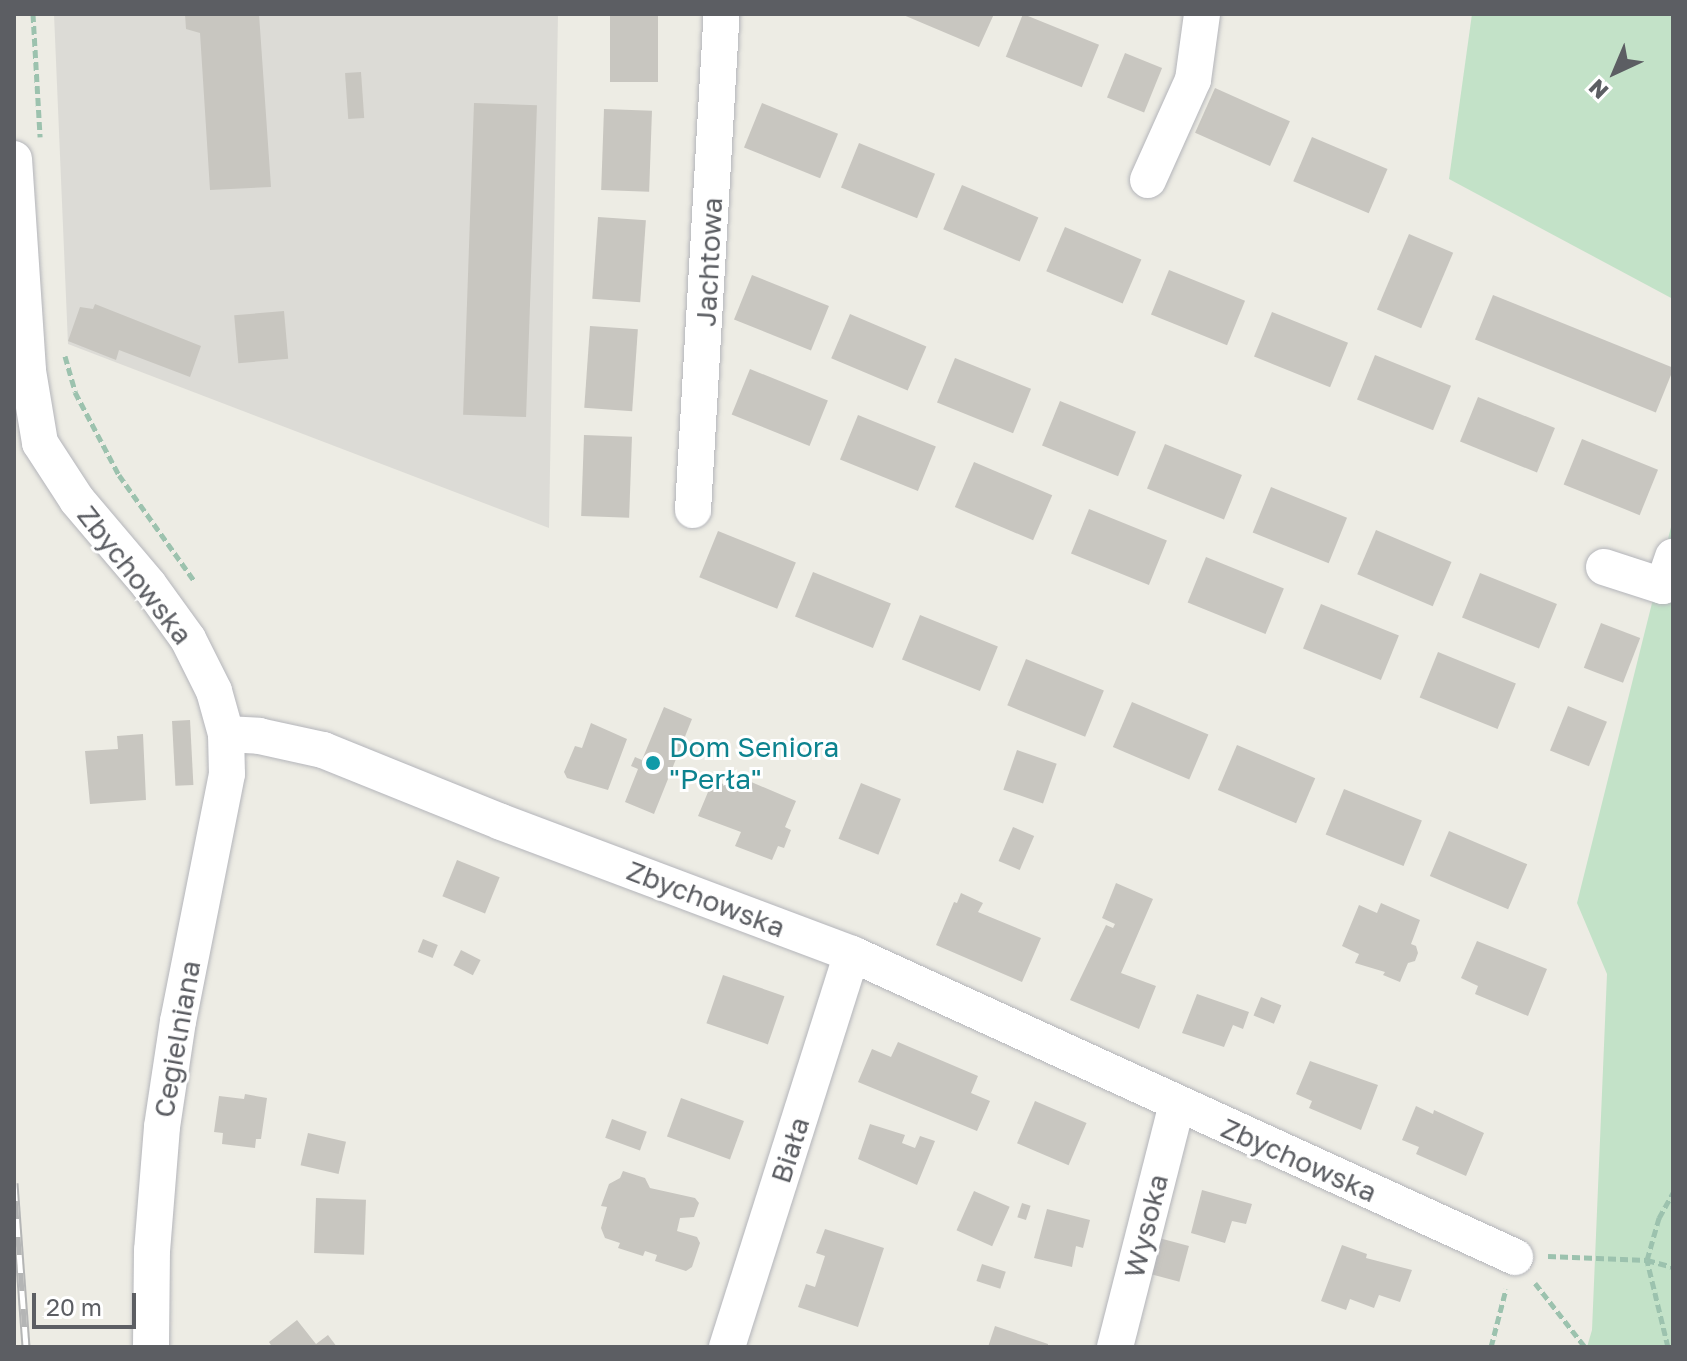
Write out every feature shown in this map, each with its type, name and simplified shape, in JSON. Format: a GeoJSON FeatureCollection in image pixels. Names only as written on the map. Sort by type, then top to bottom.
{"type":"FeatureCollection","features":[{"type":"Feature","properties":{"kind":"street","name":"Jachtowa"},"geometry":{"type":"LineString","coordinates":[[693,510],[722,14]]}},
{"type":"Feature","properties":{"kind":"street"},"geometry":{"type":"LineString","coordinates":[[1148,180],[1193,80],[1202,14]]}},
{"type":"Feature","properties":{"kind":"street"},"geometry":{"type":"LineString","coordinates":[[27,149],[27,444]]}},
{"type":"Feature","properties":{"kind":"street","name":"Zbychowska"},"geometry":{"type":"LineString","coordinates":[[27,444],[77,500],[188,639],[214,691],[226,734],[259,736],[323,750],[501,822],[852,954],[1515,1257]]}},
{"type":"Feature","properties":{"kind":"street"},"geometry":{"type":"LineString","coordinates":[[1604,567],[1663,586],[1673,557]]}},
{"type":"Feature","properties":{"kind":"street","name":"Cegielniana"},"geometry":{"type":"LineString","coordinates":[[151,1347],[152,1250],[162,1127],[178,1021],[227,774],[226,734]]}},
{"type":"Feature","properties":{"kind":"street","name":"Biała"},"geometry":{"type":"LineString","coordinates":[[727,1347],[852,954]]}},
{"type":"Feature","properties":{"kind":"street","name":"Wysoka"},"geometry":{"type":"LineString","coordinates":[[1115,1347],[1177,1104]]}},
{"type":"Feature","properties":{"kind":"path"},"geometry":{"type":"LineString","coordinates":[[27,149],[33,14]]}},
{"type":"Feature","properties":{"kind":"path"},"geometry":{"type":"LineString","coordinates":[[64,353],[75,392],[119,475],[202,596]]}},
{"type":"Feature","properties":{"kind":"path"},"geometry":{"type":"LineString","coordinates":[[1668,1347],[1647,1260],[1659,1218],[1673,1193]]}},
{"type":"Feature","properties":{"kind":"path"},"geometry":{"type":"LineString","coordinates":[[1515,1257],[1566,1255],[1647,1260],[1673,1267]]}},
{"type":"Feature","properties":{"kind":"path"},"geometry":{"type":"LineString","coordinates":[[1491,1347],[1515,1257]]}},
{"type":"Feature","properties":{"kind":"path"},"geometry":{"type":"LineString","coordinates":[[1515,1257],[1585,1347]]}},
{"type":"Feature","properties":{"kind":"shaded area"},"geometry":{"type":"Polygon","coordinates":[[[54,14],[558,14],[549,528],[68,344],[54,14]]]}},
{"type":"Feature","properties":{"kind":"green space"},"geometry":{"type":"Polygon","coordinates":[[[1472,14],[1673,14],[1673,299],[1449,179],[1472,14]]]}},
{"type":"Feature","properties":{"kind":"green space"},"geometry":{"type":"Polygon","coordinates":[[[1673,519],[1673,1347],[1587,1347],[1592,1330],[1607,974],[1577,903],[1673,519]]]}},
{"type":"Feature","properties":{"kind":"building"},"geometry":{"type":"Polygon","coordinates":[[[185,14],[259,14],[271,187],[210,190],[200,33],[186,29],[185,14]]]}},
{"type":"Feature","properties":{"kind":"building"},"geometry":{"type":"Polygon","coordinates":[[[610,14],[658,14],[658,82],[610,82],[610,14]]]}},
{"type":"Feature","properties":{"kind":"building"},"geometry":{"type":"Polygon","coordinates":[[[901,14],[994,14],[979,47],[901,14]]]}},
{"type":"Feature","properties":{"kind":"building"},"geometry":{"type":"Polygon","coordinates":[[[1023,14],[1099,45],[1082,87],[1006,57],[1023,14]]]}},
{"type":"Feature","properties":{"kind":"building"},"geometry":{"type":"Polygon","coordinates":[[[1125,53],[1162,68],[1144,112],[1107,98],[1125,53]]]}},
{"type":"Feature","properties":{"kind":"building"},"geometry":{"type":"Polygon","coordinates":[[[361,72],[364,118],[348,119],[345,73],[361,72]]]}},
{"type":"Feature","properties":{"kind":"building"},"geometry":{"type":"Polygon","coordinates":[[[1215,88],[1290,121],[1270,166],[1195,133],[1215,88]]]}},
{"type":"Feature","properties":{"kind":"building"},"geometry":{"type":"Polygon","coordinates":[[[474,103],[537,105],[526,417],[463,415],[474,103]]]}},
{"type":"Feature","properties":{"kind":"building"},"geometry":{"type":"Polygon","coordinates":[[[762,103],[838,134],[820,178],[744,148],[762,103]]]}},
{"type":"Feature","properties":{"kind":"building"},"geometry":{"type":"Polygon","coordinates":[[[604,109],[652,111],[649,192],[601,190],[604,109]]]}},
{"type":"Feature","properties":{"kind":"building"},"geometry":{"type":"Polygon","coordinates":[[[1312,137],[1387,169],[1369,213],[1293,181],[1312,137]]]}},
{"type":"Feature","properties":{"kind":"building"},"geometry":{"type":"Polygon","coordinates":[[[859,143],[935,174],[917,218],[841,188],[859,143]]]}},
{"type":"Feature","properties":{"kind":"building"},"geometry":{"type":"Polygon","coordinates":[[[962,185],[1038,217],[1020,262],[943,229],[962,185]]]}},
{"type":"Feature","properties":{"kind":"building"},"geometry":{"type":"Polygon","coordinates":[[[598,217],[646,220],[640,302],[592,299],[598,217]]]}},
{"type":"Feature","properties":{"kind":"building"},"geometry":{"type":"Polygon","coordinates":[[[1065,227],[1141,259],[1123,304],[1046,271],[1065,227]]]}},
{"type":"Feature","properties":{"kind":"building"},"geometry":{"type":"Polygon","coordinates":[[[1409,234],[1453,253],[1421,328],[1377,309],[1409,234]]]}},
{"type":"Feature","properties":{"kind":"building"},"geometry":{"type":"Polygon","coordinates":[[[1169,270],[1245,301],[1227,345],[1151,315],[1169,270]]]}},
{"type":"Feature","properties":{"kind":"building"},"geometry":{"type":"Polygon","coordinates":[[[752,275],[829,306],[811,351],[734,320],[752,275]]]}},
{"type":"Feature","properties":{"kind":"building"},"geometry":{"type":"Polygon","coordinates":[[[1493,295],[1673,368],[1656,413],[1475,340],[1493,295]]]}},
{"type":"Feature","properties":{"kind":"building"},"geometry":{"type":"Polygon","coordinates":[[[95,304],[201,346],[190,377],[119,350],[116,360],[68,341],[80,307],[93,309],[95,304]]]}},
{"type":"Feature","properties":{"kind":"building"},"geometry":{"type":"Polygon","coordinates":[[[284,311],[288,359],[238,363],[234,315],[284,311]]]}},
{"type":"Feature","properties":{"kind":"building"},"geometry":{"type":"Polygon","coordinates":[[[1272,312],[1348,343],[1330,387],[1254,357],[1272,312]]]}},
{"type":"Feature","properties":{"kind":"building"},"geometry":{"type":"Polygon","coordinates":[[[850,314],[926,346],[908,391],[831,358],[850,314]]]}},
{"type":"Feature","properties":{"kind":"building"},"geometry":{"type":"Polygon","coordinates":[[[590,326],[638,329],[632,411],[584,408],[590,326]]]}},
{"type":"Feature","properties":{"kind":"building"},"geometry":{"type":"Polygon","coordinates":[[[1375,355],[1451,386],[1433,430],[1357,400],[1375,355]]]}},
{"type":"Feature","properties":{"kind":"building"},"geometry":{"type":"Polygon","coordinates":[[[955,358],[1031,389],[1013,433],[937,403],[955,358]]]}},
{"type":"Feature","properties":{"kind":"building"},"geometry":{"type":"Polygon","coordinates":[[[750,369],[828,400],[810,446],[732,414],[750,369]]]}},
{"type":"Feature","properties":{"kind":"building"},"geometry":{"type":"Polygon","coordinates":[[[1478,397],[1555,428],[1537,473],[1460,442],[1478,397]]]}},
{"type":"Feature","properties":{"kind":"building"},"geometry":{"type":"Polygon","coordinates":[[[1060,401],[1136,432],[1118,476],[1042,446],[1060,401]]]}},
{"type":"Feature","properties":{"kind":"building"},"geometry":{"type":"Polygon","coordinates":[[[858,415],[936,446],[918,491],[840,460],[858,415]]]}},
{"type":"Feature","properties":{"kind":"building"},"geometry":{"type":"Polygon","coordinates":[[[584,435],[632,437],[629,518],[581,516],[584,435]]]}},
{"type":"Feature","properties":{"kind":"building"},"geometry":{"type":"Polygon","coordinates":[[[1582,439],[1658,470],[1640,515],[1564,484],[1582,439]]]}},
{"type":"Feature","properties":{"kind":"building"},"geometry":{"type":"Polygon","coordinates":[[[1165,444],[1242,475],[1224,520],[1147,489],[1165,444]]]}},
{"type":"Feature","properties":{"kind":"building"},"geometry":{"type":"Polygon","coordinates":[[[974,462],[1052,495],[1033,540],[955,507],[974,462]]]}},
{"type":"Feature","properties":{"kind":"building"},"geometry":{"type":"Polygon","coordinates":[[[1271,487],[1347,518],[1329,563],[1253,532],[1271,487]]]}},
{"type":"Feature","properties":{"kind":"building"},"geometry":{"type":"Polygon","coordinates":[[[1089,509],[1167,540],[1149,585],[1071,554],[1089,509]]]}},
{"type":"Feature","properties":{"kind":"building"},"geometry":{"type":"Polygon","coordinates":[[[1376,530],[1451,562],[1433,606],[1357,574],[1376,530]]]}},
{"type":"Feature","properties":{"kind":"building"},"geometry":{"type":"Polygon","coordinates":[[[718,531],[796,562],[777,609],[699,577],[718,531]]]}},
{"type":"Feature","properties":{"kind":"building"},"geometry":{"type":"Polygon","coordinates":[[[1206,557],[1284,588],[1266,634],[1188,602],[1206,557]]]}},
{"type":"Feature","properties":{"kind":"building"},"geometry":{"type":"Polygon","coordinates":[[[813,572],[891,603],[873,648],[795,617],[813,572]]]}},
{"type":"Feature","properties":{"kind":"building"},"geometry":{"type":"Polygon","coordinates":[[[1480,573],[1557,604],[1539,649],[1462,618],[1480,573]]]}},
{"type":"Feature","properties":{"kind":"building"},"geometry":{"type":"Polygon","coordinates":[[[1321,604],[1399,635],[1381,680],[1303,649],[1321,604]]]}},
{"type":"Feature","properties":{"kind":"building"},"geometry":{"type":"Polygon","coordinates":[[[920,615],[998,646],[980,691],[902,660],[920,615]]]}},
{"type":"Feature","properties":{"kind":"building"},"geometry":{"type":"Polygon","coordinates":[[[1601,623],[1640,638],[1623,683],[1584,668],[1601,623]]]}},
{"type":"Feature","properties":{"kind":"building"},"geometry":{"type":"Polygon","coordinates":[[[1438,652],[1516,683],[1498,729],[1420,697],[1438,652]]]}},
{"type":"Feature","properties":{"kind":"building"},"geometry":{"type":"Polygon","coordinates":[[[1026,659],[1104,690],[1085,737],[1007,705],[1026,659]]]}},
{"type":"Feature","properties":{"kind":"building"},"geometry":{"type":"Polygon","coordinates":[[[1132,702],[1208,734],[1189,780],[1113,747],[1132,702]]]}},
{"type":"Feature","properties":{"kind":"building"},"geometry":{"type":"Polygon","coordinates":[[[1568,706],[1607,722],[1589,766],[1550,751],[1568,706]]]}},
{"type":"Feature","properties":{"kind":"building","name":"Dom Seniora \"Perła\""},"geometry":{"type":"Polygon","coordinates":[[[664,707],[692,719],[654,814],[625,802],[638,769],[631,766],[635,757],[642,760],[664,707]]]}},
{"type":"Feature","properties":{"kind":"building"},"geometry":{"type":"Polygon","coordinates":[[[190,720],[193,785],[175,786],[172,721],[190,720]]]}},
{"type":"Feature","properties":{"kind":"building"},"geometry":{"type":"Polygon","coordinates":[[[591,723],[627,739],[608,790],[567,778],[564,772],[575,746],[582,748],[591,723]]]}},
{"type":"Feature","properties":{"kind":"building"},"geometry":{"type":"Polygon","coordinates":[[[143,734],[146,800],[90,804],[85,751],[118,749],[117,736],[143,734]]]}},
{"type":"Feature","properties":{"kind":"building"},"geometry":{"type":"Polygon","coordinates":[[[1237,745],[1315,778],[1296,823],[1218,790],[1237,745]]]}},
{"type":"Feature","properties":{"kind":"building"},"geometry":{"type":"Polygon","coordinates":[[[1017,750],[1057,764],[1043,803],[1003,790],[1017,750]]]}},
{"type":"Feature","properties":{"kind":"building"},"geometry":{"type":"Polygon","coordinates":[[[713,780],[744,792],[749,781],[796,801],[785,827],[791,830],[784,848],[778,846],[772,860],[735,846],[741,832],[698,816],[713,780]]]}},
{"type":"Feature","properties":{"kind":"building"},"geometry":{"type":"Polygon","coordinates":[[[861,783],[901,799],[878,855],[839,839],[861,783]]]}},
{"type":"Feature","properties":{"kind":"building"},"geometry":{"type":"Polygon","coordinates":[[[1344,789],[1422,820],[1404,866],[1326,834],[1344,789]]]}},
{"type":"Feature","properties":{"kind":"building"},"geometry":{"type":"Polygon","coordinates":[[[1013,827],[1034,836],[1020,870],[999,861],[1013,827]]]}},
{"type":"Feature","properties":{"kind":"building"},"geometry":{"type":"Polygon","coordinates":[[[1449,831],[1527,864],[1508,909],[1430,876],[1449,831]]]}},
{"type":"Feature","properties":{"kind":"building"},"geometry":{"type":"Polygon","coordinates":[[[457,860],[500,877],[485,913],[442,896],[457,860]]]}},
{"type":"Feature","properties":{"kind":"building"},"geometry":{"type":"Polygon","coordinates":[[[1116,883],[1153,899],[1121,973],[1156,986],[1139,1029],[1070,1000],[1106,925],[1113,928],[1115,924],[1102,918],[1116,883]]]}},
{"type":"Feature","properties":{"kind":"building"},"geometry":{"type":"Polygon","coordinates":[[[961,893],[983,903],[978,912],[1041,938],[1022,982],[936,945],[954,902],[957,903],[961,893]]]}},
{"type":"Feature","properties":{"kind":"building"},"geometry":{"type":"Polygon","coordinates":[[[1381,903],[1420,920],[1411,944],[1416,946],[1418,953],[1415,961],[1408,963],[1400,982],[1383,975],[1385,972],[1355,963],[1359,954],[1342,946],[1359,905],[1377,913],[1381,903]]]}},
{"type":"Feature","properties":{"kind":"building"},"geometry":{"type":"Polygon","coordinates":[[[423,939],[438,945],[433,958],[418,952],[423,939]]]}},
{"type":"Feature","properties":{"kind":"building"},"geometry":{"type":"Polygon","coordinates":[[[1477,941],[1547,969],[1528,1016],[1475,994],[1478,986],[1461,978],[1477,941]]]}},
{"type":"Feature","properties":{"kind":"building"},"geometry":{"type":"Polygon","coordinates":[[[461,950],[481,960],[473,975],[453,965],[461,950]]]}},
{"type":"Feature","properties":{"kind":"building"},"geometry":{"type":"Polygon","coordinates":[[[723,975],[784,996],[768,1044],[706,1023],[723,975]]]}},
{"type":"Feature","properties":{"kind":"building"},"geometry":{"type":"Polygon","coordinates":[[[1197,994],[1249,1012],[1243,1029],[1233,1025],[1224,1047],[1182,1033],[1197,994]]]}},
{"type":"Feature","properties":{"kind":"building"},"geometry":{"type":"Polygon","coordinates":[[[1261,997],[1281,1005],[1274,1024],[1254,1016],[1261,997]]]}},
{"type":"Feature","properties":{"kind":"building"},"geometry":{"type":"Polygon","coordinates":[[[898,1042],[978,1076],[971,1093],[990,1101],[977,1131],[858,1082],[872,1049],[891,1057],[898,1042]]]}},
{"type":"Feature","properties":{"kind":"building"},"geometry":{"type":"Polygon","coordinates":[[[1310,1061],[1378,1085],[1361,1130],[1309,1108],[1312,1101],[1296,1094],[1310,1061]]]}},
{"type":"Feature","properties":{"kind":"building"},"geometry":{"type":"Polygon","coordinates":[[[245,1094],[267,1098],[261,1139],[256,1139],[255,1148],[222,1144],[223,1133],[214,1132],[219,1096],[244,1099],[245,1094]]]}},
{"type":"Feature","properties":{"kind":"building"},"geometry":{"type":"Polygon","coordinates":[[[681,1098],[744,1121],[730,1159],[667,1137],[681,1098]]]}},
{"type":"Feature","properties":{"kind":"building"},"geometry":{"type":"Polygon","coordinates":[[[1035,1101],[1087,1123],[1069,1165],[1017,1143],[1035,1101]]]}},
{"type":"Feature","properties":{"kind":"building"},"geometry":{"type":"Polygon","coordinates":[[[1416,1106],[1433,1114],[1434,1110],[1484,1133],[1466,1176],[1416,1154],[1419,1147],[1402,1140],[1416,1106]]]}},
{"type":"Feature","properties":{"kind":"building"},"geometry":{"type":"Polygon","coordinates":[[[612,1119],[647,1132],[640,1150],[605,1138],[612,1119]]]}},
{"type":"Feature","properties":{"kind":"building"},"geometry":{"type":"Polygon","coordinates":[[[870,1124],[905,1135],[902,1143],[915,1148],[920,1136],[935,1141],[917,1185],[858,1159],[870,1124]]]}},
{"type":"Feature","properties":{"kind":"building"},"geometry":{"type":"Polygon","coordinates":[[[308,1133],[346,1142],[339,1174],[301,1165],[308,1133]]]}},
{"type":"Feature","properties":{"kind":"building"},"geometry":{"type":"Polygon","coordinates":[[[623,1171],[645,1178],[650,1188],[695,1198],[699,1203],[694,1217],[680,1218],[677,1231],[697,1237],[700,1243],[692,1267],[686,1271],[655,1261],[657,1255],[645,1251],[643,1256],[618,1248],[620,1243],[605,1238],[601,1228],[607,1207],[601,1206],[609,1184],[620,1178],[623,1171]]]}},
{"type":"Feature","properties":{"kind":"building"},"geometry":{"type":"Polygon","coordinates":[[[1202,1190],[1252,1204],[1246,1224],[1232,1221],[1225,1243],[1191,1233],[1202,1190]]]}},
{"type":"Feature","properties":{"kind":"building"},"geometry":{"type":"Polygon","coordinates":[[[974,1191],[1010,1207],[992,1246],[957,1230],[974,1191]]]}},
{"type":"Feature","properties":{"kind":"building"},"geometry":{"type":"Polygon","coordinates":[[[316,1198],[366,1200],[364,1255],[314,1253],[316,1198]]]}},
{"type":"Feature","properties":{"kind":"building"},"geometry":{"type":"Polygon","coordinates":[[[1022,1203],[1031,1206],[1026,1220],[1017,1217],[1022,1203]]]}},
{"type":"Feature","properties":{"kind":"building"},"geometry":{"type":"Polygon","coordinates":[[[1047,1209],[1090,1220],[1083,1248],[1076,1246],[1072,1267],[1034,1258],[1047,1209]]]}},
{"type":"Feature","properties":{"kind":"building"},"geometry":{"type":"Polygon","coordinates":[[[825,1229],[884,1248],[858,1327],[798,1307],[806,1284],[815,1287],[825,1256],[816,1253],[825,1229]]]}},
{"type":"Feature","properties":{"kind":"building"},"geometry":{"type":"Polygon","coordinates":[[[1159,1238],[1189,1246],[1179,1282],[1149,1274],[1159,1238]]]}},
{"type":"Feature","properties":{"kind":"building"},"geometry":{"type":"Polygon","coordinates":[[[1342,1245],[1367,1254],[1366,1258],[1412,1270],[1400,1302],[1379,1295],[1374,1308],[1350,1299],[1346,1310],[1321,1301],[1342,1245]]]}},
{"type":"Feature","properties":{"kind":"building"},"geometry":{"type":"Polygon","coordinates":[[[982,1264],[1006,1272],[1000,1289],[976,1281],[982,1264]]]}},
{"type":"Feature","properties":{"kind":"building"},"geometry":{"type":"Polygon","coordinates":[[[297,1320],[316,1344],[328,1335],[337,1347],[272,1347],[269,1342],[297,1320]]]}},
{"type":"Feature","properties":{"kind":"building"},"geometry":{"type":"Polygon","coordinates":[[[995,1326],[1048,1344],[1048,1347],[988,1347],[995,1326]]]}},
{"type":"Feature","properties":{"kind":"railway"},"geometry":{"type":"LineString","coordinates":[[14,1183],[26,1347]]}},
{"type":"Feature","properties":{"kind":"place","name":"Dom Seniora \"Perła\""},"geometry":{"type":"Point","coordinates":[653,763]}}]}
